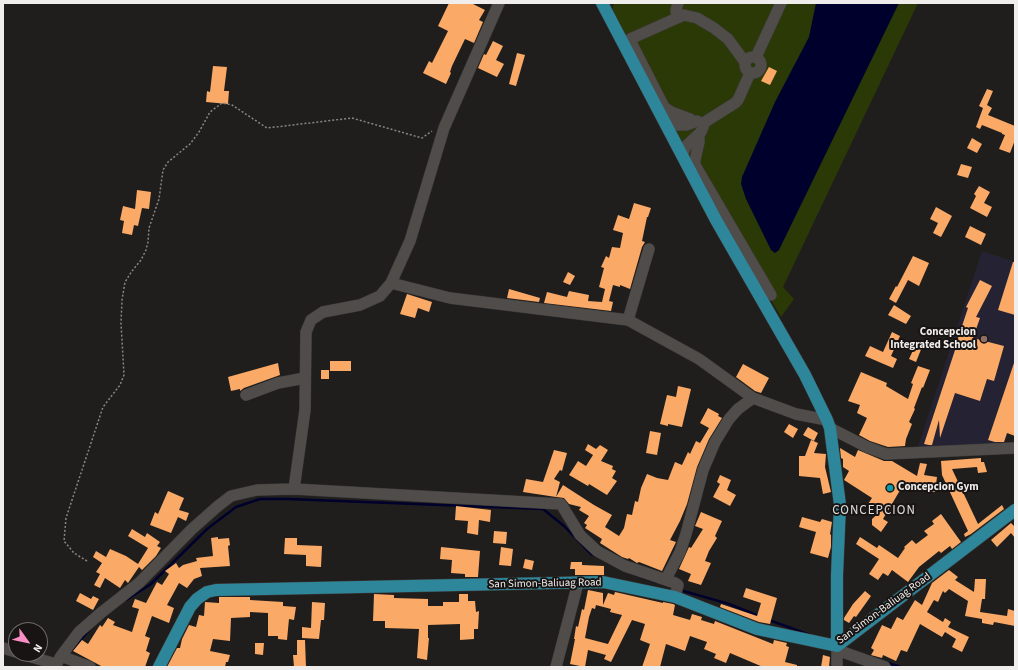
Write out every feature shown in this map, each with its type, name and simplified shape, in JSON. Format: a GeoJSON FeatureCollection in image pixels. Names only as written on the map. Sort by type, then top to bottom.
{"type":"FeatureCollection","features":[{"type":"Feature","properties":{"kind":"main road"},"geometry":{"type":"LineString","coordinates":[[602,3],[716,220],[805,375],[828,424],[840,505],[837,575],[837,648]]}},
{"type":"Feature","properties":{"kind":"main road","name":"San Simon-Baliuag Road"},"geometry":{"type":"LineString","coordinates":[[159,667],[190,607],[197,599],[207,592],[216,590],[603,582],[675,598],[757,629],[837,648],[1015,510]]}},
{"type":"Feature","properties":{"kind":"street"},"geometry":{"type":"LineString","coordinates":[[294,489],[305,410],[306,332],[311,320],[323,312],[360,305],[380,296],[391,283],[410,241],[444,128],[499,3]]}},
{"type":"Feature","properties":{"kind":"street"},"geometry":{"type":"LineString","coordinates":[[677,18],[676,10],[678,3]]}},
{"type":"Feature","properties":{"kind":"street"},"geometry":{"type":"LineString","coordinates":[[756,56],[781,3]]}},
{"type":"Feature","properties":{"kind":"street"},"geometry":{"type":"LineString","coordinates":[[693,122],[690,119],[671,112],[664,106],[630,39],[684,15],[697,18],[714,28],[728,39],[745,62]]}},
{"type":"Feature","properties":{"kind":"street"},"geometry":{"type":"LineString","coordinates":[[756,56],[761,63],[761,67],[759,71],[750,73],[744,67],[745,62],[747,58],[756,56]]}},
{"type":"Feature","properties":{"kind":"street"},"geometry":{"type":"LineString","coordinates":[[682,156],[686,146],[693,138],[698,136],[706,122],[738,100],[750,73]]}},
{"type":"Feature","properties":{"kind":"street"},"geometry":{"type":"LineString","coordinates":[[663,120],[676,125],[686,125],[697,121],[706,122]]}},
{"type":"Feature","properties":{"kind":"street"},"geometry":{"type":"LineString","coordinates":[[698,136],[699,142],[695,165],[771,295]]}},
{"type":"Feature","properties":{"kind":"street"},"geometry":{"type":"LineString","coordinates":[[628,320],[649,249]]}},
{"type":"Feature","properties":{"kind":"street"},"geometry":{"type":"LineString","coordinates":[[391,283],[450,298],[628,320],[699,359],[753,398],[828,424],[867,447],[886,454],[1015,448]]}},
{"type":"Feature","properties":{"kind":"street"},"geometry":{"type":"LineString","coordinates":[[246,395],[278,383],[305,378]]}},
{"type":"Feature","properties":{"kind":"street"},"geometry":{"type":"LineString","coordinates":[[666,579],[680,552],[703,470],[715,442],[729,419],[738,409],[753,398]]}},
{"type":"Feature","properties":{"kind":"street"},"geometry":{"type":"LineString","coordinates":[[62,661],[79,632],[139,583],[192,529],[231,496],[257,490],[294,489],[562,504],[580,535],[597,551],[625,566],[675,583],[678,585],[675,598]]}},
{"type":"Feature","properties":{"kind":"street"},"geometry":{"type":"LineString","coordinates":[[556,667],[578,583]]}},
{"type":"Feature","properties":{"kind":"street"},"geometry":{"type":"LineString","coordinates":[[837,667],[837,648],[885,667]]}},
{"type":"Feature","properties":{"kind":"street"},"geometry":{"type":"LineString","coordinates":[[48,659],[90,667]]}},
{"type":"Feature","properties":{"kind":"path"},"geometry":{"type":"LineString","coordinates":[[86,561],[74,553],[64,541],[66,518],[103,408],[120,385],[124,375],[121,323],[122,300],[125,282],[132,270],[141,260],[146,250],[150,228],[159,199],[163,170],[168,162],[190,144],[199,132],[210,112],[222,103],[232,105],[267,128],[352,118],[422,138],[430,132],[444,128]]}},
{"type":"Feature","properties":{"kind":"shaded area","name":"Concepcion Integrated School"},"geometry":{"type":"Polygon","coordinates":[[[982,251],[1015,262],[1015,415],[1003,447],[917,450],[982,251]]]}},
{"type":"Feature","properties":{"kind":"green space"},"geometry":{"type":"Polygon","coordinates":[[[614,3],[918,3],[783,287],[794,299],[781,317],[692,165],[612,12],[614,3]]]}},
{"type":"Feature","properties":{"kind":"water"},"geometry":{"type":"Polygon","coordinates":[[[816,3],[899,3],[779,250],[775,253],[771,250],[746,199],[741,184],[742,177],[775,102],[809,37],[816,3]]]}},
{"type":"Feature","properties":{"kind":"building"},"geometry":{"type":"Polygon","coordinates":[[[449,3],[471,3],[485,10],[479,20],[483,22],[474,43],[465,39],[452,66],[451,73],[446,84],[423,73],[429,61],[432,63],[448,31],[438,26],[449,3]]]}},
{"type":"Feature","properties":{"kind":"building"},"geometry":{"type":"Polygon","coordinates":[[[493,41],[503,46],[496,60],[504,64],[497,77],[478,68],[484,54],[486,55],[493,41]]]}},
{"type":"Feature","properties":{"kind":"building"},"geometry":{"type":"Polygon","coordinates":[[[517,53],[525,55],[516,86],[509,84],[517,53]]]}},
{"type":"Feature","properties":{"kind":"building"},"geometry":{"type":"Polygon","coordinates":[[[213,66],[227,67],[224,91],[229,91],[228,104],[206,102],[207,91],[210,92],[213,66]]]}},
{"type":"Feature","properties":{"kind":"building"},"geometry":{"type":"Polygon","coordinates":[[[769,67],[777,71],[770,85],[761,81],[769,67]]]}},
{"type":"Feature","properties":{"kind":"building"},"geometry":{"type":"Polygon","coordinates":[[[987,89],[993,91],[987,105],[992,108],[988,115],[1015,126],[1015,140],[1010,153],[999,149],[1005,135],[982,125],[980,129],[976,127],[983,108],[979,106],[987,89]]]}},
{"type":"Feature","properties":{"kind":"building"},"geometry":{"type":"Polygon","coordinates":[[[972,138],[982,144],[977,153],[967,148],[972,138]]]}},
{"type":"Feature","properties":{"kind":"building"},"geometry":{"type":"Polygon","coordinates":[[[961,164],[972,167],[968,178],[957,175],[961,164]]]}},
{"type":"Feature","properties":{"kind":"building"},"geometry":{"type":"Polygon","coordinates":[[[979,186],[990,192],[984,203],[992,207],[987,217],[970,208],[976,196],[974,194],[979,186]]]}},
{"type":"Feature","properties":{"kind":"building"},"geometry":{"type":"Polygon","coordinates":[[[137,190],[151,192],[149,209],[142,208],[138,226],[134,225],[132,235],[122,233],[124,221],[120,220],[123,206],[135,209],[137,190]]]}},
{"type":"Feature","properties":{"kind":"building"},"geometry":{"type":"Polygon","coordinates":[[[634,203],[651,208],[647,217],[642,241],[645,242],[642,247],[630,289],[620,285],[620,287],[613,285],[609,301],[613,302],[611,311],[544,303],[547,292],[567,297],[569,291],[589,295],[588,301],[602,302],[605,289],[599,287],[604,268],[601,267],[606,256],[609,258],[612,247],[620,248],[623,233],[613,230],[618,215],[629,219],[634,203]]]}},
{"type":"Feature","properties":{"kind":"building"},"geometry":{"type":"Polygon","coordinates":[[[936,207],[952,216],[941,237],[933,233],[938,223],[930,219],[936,207]]]}},
{"type":"Feature","properties":{"kind":"building"},"geometry":{"type":"Polygon","coordinates":[[[970,226],[986,234],[981,245],[965,237],[970,226]]]}},
{"type":"Feature","properties":{"kind":"building"},"geometry":{"type":"Polygon","coordinates":[[[913,256],[929,263],[919,286],[908,280],[896,303],[889,299],[913,256]]]}},
{"type":"Feature","properties":{"kind":"building"},"geometry":{"type":"Polygon","coordinates":[[[1013,262],[1015,262],[1015,315],[998,310],[1013,262]]]}},
{"type":"Feature","properties":{"kind":"building"},"geometry":{"type":"Polygon","coordinates":[[[568,272],[575,276],[570,285],[563,282],[568,272]]]}},
{"type":"Feature","properties":{"kind":"building"},"geometry":{"type":"Polygon","coordinates":[[[980,280],[992,286],[976,317],[980,318],[973,338],[1004,346],[994,381],[987,379],[980,401],[955,393],[940,438],[939,420],[932,445],[924,444],[957,344],[968,308],[966,307],[980,280]]]}},
{"type":"Feature","properties":{"kind":"building"},"geometry":{"type":"Polygon","coordinates":[[[509,289],[540,298],[539,302],[507,298],[509,289]]]}},
{"type":"Feature","properties":{"kind":"building"},"geometry":{"type":"Polygon","coordinates":[[[407,294],[432,302],[429,312],[418,308],[415,318],[400,314],[407,294]]]}},
{"type":"Feature","properties":{"kind":"building"},"geometry":{"type":"Polygon","coordinates":[[[894,305],[911,316],[906,324],[888,315],[894,305]]]}},
{"type":"Feature","properties":{"kind":"building"},"geometry":{"type":"Polygon","coordinates":[[[892,332],[900,336],[891,356],[897,359],[893,368],[865,356],[870,346],[883,352],[892,332]]]}},
{"type":"Feature","properties":{"kind":"building"},"geometry":{"type":"Polygon","coordinates":[[[916,344],[922,347],[916,362],[909,359],[916,344]]]}},
{"type":"Feature","properties":{"kind":"building"},"geometry":{"type":"Polygon","coordinates":[[[330,361],[351,361],[351,371],[330,371],[330,361]]]}},
{"type":"Feature","properties":{"kind":"building"},"geometry":{"type":"Polygon","coordinates":[[[278,363],[280,375],[244,388],[240,391],[240,389],[231,391],[228,377],[278,363]]]}},
{"type":"Feature","properties":{"kind":"building"},"geometry":{"type":"Polygon","coordinates":[[[1014,363],[1015,436],[1007,433],[1004,442],[988,440],[1014,363]]]}},
{"type":"Feature","properties":{"kind":"building"},"geometry":{"type":"Polygon","coordinates":[[[743,364],[769,378],[761,393],[755,391],[736,377],[743,364]]]}},
{"type":"Feature","properties":{"kind":"building"},"geometry":{"type":"Polygon","coordinates":[[[918,366],[930,370],[909,422],[912,424],[905,446],[888,447],[870,441],[859,435],[867,418],[857,413],[860,405],[848,401],[861,372],[887,383],[886,386],[908,399],[913,384],[911,383],[918,366]]]}},
{"type":"Feature","properties":{"kind":"building"},"geometry":{"type":"Polygon","coordinates":[[[321,370],[329,370],[329,379],[321,379],[321,370]]]}},
{"type":"Feature","properties":{"kind":"building"},"geometry":{"type":"Polygon","coordinates":[[[678,386],[691,389],[682,427],[660,424],[667,395],[676,397],[678,386]]]}},
{"type":"Feature","properties":{"kind":"building"},"geometry":{"type":"Polygon","coordinates":[[[708,408],[719,414],[718,416],[722,418],[709,439],[697,467],[687,504],[670,540],[676,542],[662,571],[639,562],[637,563],[629,558],[622,557],[600,543],[602,539],[585,528],[587,525],[584,523],[589,516],[579,510],[581,507],[569,504],[564,498],[556,497],[563,485],[612,515],[605,527],[619,536],[624,528],[627,514],[632,515],[635,501],[638,502],[641,488],[647,474],[668,480],[675,462],[682,465],[688,452],[690,454],[696,441],[700,443],[709,428],[700,423],[708,408]]]}},
{"type":"Feature","properties":{"kind":"building"},"geometry":{"type":"Polygon","coordinates":[[[789,424],[798,429],[793,438],[784,432],[789,424]]]}},
{"type":"Feature","properties":{"kind":"building"},"geometry":{"type":"Polygon","coordinates":[[[808,427],[818,433],[814,441],[803,435],[808,427]]]}},
{"type":"Feature","properties":{"kind":"building"},"geometry":{"type":"Polygon","coordinates":[[[650,431],[661,433],[657,455],[646,453],[650,431]]]}},
{"type":"Feature","properties":{"kind":"building"},"geometry":{"type":"Polygon","coordinates":[[[811,440],[818,443],[814,453],[826,454],[825,467],[831,492],[823,494],[820,478],[799,476],[799,456],[805,456],[811,440]]]}},
{"type":"Feature","properties":{"kind":"building"},"geometry":{"type":"Polygon","coordinates":[[[588,444],[596,449],[600,445],[608,450],[601,461],[613,466],[612,469],[616,471],[612,478],[617,481],[607,495],[589,484],[588,486],[569,475],[578,461],[586,466],[593,455],[585,450],[588,444]]]}},
{"type":"Feature","properties":{"kind":"building"},"geometry":{"type":"Polygon","coordinates":[[[840,448],[855,457],[858,450],[884,461],[892,461],[917,476],[920,463],[927,464],[924,475],[937,477],[935,492],[917,489],[917,491],[902,487],[883,519],[888,522],[881,532],[872,525],[872,519],[881,511],[868,504],[872,498],[844,480],[849,471],[843,467],[843,459],[841,458],[840,448]]]}},
{"type":"Feature","properties":{"kind":"building"},"geometry":{"type":"Polygon","coordinates":[[[554,450],[567,453],[562,471],[560,470],[554,479],[560,482],[556,497],[523,492],[526,479],[543,482],[554,450]]]}},
{"type":"Feature","properties":{"kind":"building"},"geometry":{"type":"Polygon","coordinates":[[[981,458],[981,462],[984,462],[987,472],[978,473],[977,467],[952,469],[978,524],[1002,505],[1004,509],[965,537],[964,534],[968,531],[942,475],[941,461],[981,458]]]}},
{"type":"Feature","properties":{"kind":"building"},"geometry":{"type":"Polygon","coordinates":[[[720,475],[731,480],[727,490],[736,495],[730,506],[713,497],[720,484],[717,482],[720,475]]]}},
{"type":"Feature","properties":{"kind":"building"},"geometry":{"type":"Polygon","coordinates":[[[168,491],[184,498],[179,510],[189,513],[186,521],[178,517],[171,533],[150,525],[155,512],[158,514],[168,491]]]}},
{"type":"Feature","properties":{"kind":"building"},"geometry":{"type":"Polygon","coordinates":[[[456,506],[491,510],[490,522],[479,520],[478,535],[467,533],[468,521],[455,520],[456,506]]]}},
{"type":"Feature","properties":{"kind":"building"},"geometry":{"type":"Polygon","coordinates":[[[701,512],[722,521],[715,536],[717,538],[705,561],[711,563],[701,585],[688,581],[691,574],[679,569],[689,547],[691,548],[703,529],[695,526],[701,512]]]}},
{"type":"Feature","properties":{"kind":"building"},"geometry":{"type":"Polygon","coordinates":[[[941,514],[961,542],[952,549],[950,546],[941,553],[939,551],[919,567],[908,582],[892,570],[888,576],[883,573],[878,580],[869,574],[879,559],[856,544],[860,537],[877,548],[879,545],[898,558],[905,548],[904,547],[912,540],[916,544],[928,535],[924,531],[934,524],[932,521],[941,514]]]}},
{"type":"Feature","properties":{"kind":"building"},"geometry":{"type":"Polygon","coordinates":[[[802,517],[820,522],[822,519],[832,522],[830,534],[831,547],[828,558],[810,553],[816,532],[799,527],[802,517]]]}},
{"type":"Feature","properties":{"kind":"building"},"geometry":{"type":"Polygon","coordinates":[[[1011,523],[1015,527],[1015,538],[1011,533],[997,547],[991,540],[1011,523]]]}},
{"type":"Feature","properties":{"kind":"building"},"geometry":{"type":"Polygon","coordinates":[[[132,529],[145,537],[147,533],[160,542],[157,546],[161,548],[156,556],[142,570],[139,567],[128,583],[125,580],[120,588],[105,578],[100,588],[94,585],[100,574],[96,572],[102,563],[93,557],[96,551],[106,557],[110,549],[126,556],[138,564],[148,548],[128,536],[132,529]]]}},
{"type":"Feature","properties":{"kind":"building"},"geometry":{"type":"Polygon","coordinates":[[[494,531],[507,532],[506,544],[493,543],[494,531]]]}},
{"type":"Feature","properties":{"kind":"building"},"geometry":{"type":"Polygon","coordinates":[[[218,537],[218,539],[229,538],[230,545],[228,546],[230,566],[200,568],[202,576],[194,579],[187,588],[179,583],[167,605],[174,608],[169,623],[152,616],[145,636],[150,638],[146,651],[150,653],[145,667],[103,667],[73,651],[82,640],[88,644],[100,625],[102,627],[108,618],[115,622],[113,625],[132,632],[139,609],[132,607],[135,599],[146,603],[157,582],[162,585],[169,574],[165,571],[176,563],[179,568],[183,565],[197,561],[196,558],[213,556],[211,538],[218,537]]]}},
{"type":"Feature","properties":{"kind":"building"},"geometry":{"type":"Polygon","coordinates":[[[285,538],[297,538],[297,545],[322,546],[321,567],[306,566],[306,555],[284,554],[285,538]]]}},
{"type":"Feature","properties":{"kind":"building"},"geometry":{"type":"Polygon","coordinates":[[[441,547],[480,551],[478,577],[465,577],[465,574],[451,573],[452,560],[440,559],[441,547]]]}},
{"type":"Feature","properties":{"kind":"building"},"geometry":{"type":"Polygon","coordinates":[[[501,547],[513,549],[511,566],[499,565],[501,547]]]}},
{"type":"Feature","properties":{"kind":"building"},"geometry":{"type":"Polygon","coordinates":[[[525,559],[534,561],[532,570],[523,568],[525,559]]]}},
{"type":"Feature","properties":{"kind":"building"},"geometry":{"type":"Polygon","coordinates":[[[571,562],[582,562],[582,565],[604,566],[604,575],[575,575],[575,569],[570,569],[571,562]]]}},
{"type":"Feature","properties":{"kind":"building"},"geometry":{"type":"Polygon","coordinates":[[[949,570],[958,577],[955,580],[974,592],[975,579],[986,579],[985,599],[982,599],[980,612],[1007,616],[1008,609],[1015,611],[1015,626],[994,622],[993,625],[982,623],[982,619],[965,616],[968,601],[949,589],[945,593],[943,591],[938,602],[934,600],[927,612],[943,622],[945,618],[951,622],[948,627],[969,637],[962,652],[952,647],[956,639],[945,632],[942,637],[920,624],[907,652],[901,650],[896,661],[883,655],[882,658],[871,655],[874,650],[871,648],[882,625],[891,629],[897,617],[903,620],[915,600],[922,605],[932,583],[949,570]]]}},
{"type":"Feature","properties":{"kind":"building"},"geometry":{"type":"Polygon","coordinates":[[[746,588],[777,598],[770,624],[759,622],[720,607],[721,604],[757,616],[761,603],[743,597],[746,588]]]}},
{"type":"Feature","properties":{"kind":"building"},"geometry":{"type":"Polygon","coordinates":[[[588,590],[603,593],[603,605],[608,593],[614,595],[615,592],[673,604],[675,605],[673,615],[690,620],[692,614],[702,617],[701,620],[714,624],[715,621],[773,644],[774,640],[787,643],[786,646],[789,647],[785,662],[797,665],[797,667],[763,667],[730,653],[726,663],[714,658],[716,654],[704,649],[707,642],[690,636],[685,651],[666,644],[660,667],[642,667],[650,644],[640,640],[645,624],[632,620],[611,662],[604,659],[606,655],[588,650],[585,667],[570,664],[576,626],[578,627],[582,609],[584,610],[588,590]],[[596,605],[595,609],[592,608],[585,638],[608,644],[622,615],[610,612],[611,609],[596,605]]]}},
{"type":"Feature","properties":{"kind":"building"},"geometry":{"type":"Polygon","coordinates":[[[865,591],[871,596],[856,617],[854,616],[849,623],[844,620],[853,604],[865,591]]]}},
{"type":"Feature","properties":{"kind":"building"},"geometry":{"type":"Polygon","coordinates":[[[80,593],[91,599],[93,596],[99,599],[93,610],[76,601],[80,593]]]}},
{"type":"Feature","properties":{"kind":"building"},"geometry":{"type":"Polygon","coordinates":[[[374,594],[394,595],[394,598],[428,599],[428,606],[443,606],[443,602],[459,602],[459,594],[468,594],[468,601],[475,601],[476,612],[479,611],[478,629],[474,629],[474,639],[460,640],[460,624],[428,625],[429,638],[427,660],[417,658],[419,629],[385,628],[385,621],[373,621],[374,594]]]}},
{"type":"Feature","properties":{"kind":"building"},"geometry":{"type":"Polygon","coordinates":[[[219,597],[250,597],[250,600],[283,602],[283,606],[296,607],[294,620],[289,619],[287,640],[278,639],[278,636],[268,636],[268,613],[250,612],[250,617],[231,618],[230,641],[213,639],[210,651],[230,655],[225,667],[167,667],[177,648],[180,648],[182,639],[189,625],[196,627],[199,615],[204,616],[205,602],[219,603],[219,597]]]}},
{"type":"Feature","properties":{"kind":"building"},"geometry":{"type":"Polygon","coordinates":[[[312,602],[325,603],[324,620],[321,620],[319,639],[302,638],[302,627],[311,628],[312,602]]]}},
{"type":"Feature","properties":{"kind":"building"},"geometry":{"type":"Polygon","coordinates":[[[297,640],[305,640],[306,667],[294,667],[293,655],[297,655],[297,640]]]}},
{"type":"Feature","properties":{"kind":"building"},"geometry":{"type":"Polygon","coordinates":[[[255,643],[264,643],[263,655],[255,654],[255,643]]]}},
{"type":"Feature","properties":{"kind":"building"},"geometry":{"type":"Polygon","coordinates":[[[823,655],[830,657],[829,667],[821,667],[823,655]]]}},
{"type":"Feature","properties":{"kind":"waterway"},"geometry":{"type":"LineString","coordinates":[[126,600],[151,584],[207,529],[236,507],[260,499],[543,509],[564,526],[591,554],[596,556]]}},
{"type":"Feature","properties":{"kind":"waterway"},"geometry":{"type":"LineString","coordinates":[[631,573],[656,582]]}},
{"type":"Feature","properties":{"kind":"waterway"},"geometry":{"type":"LineString","coordinates":[[680,590],[729,604],[759,616]]}},
{"type":"Feature","properties":{"kind":"waterway"},"geometry":{"type":"LineString","coordinates":[[769,620],[810,635]]}},
{"type":"Feature","properties":{"kind":"waterway"},"geometry":{"type":"LineString","coordinates":[[72,650],[91,628]]}},
{"type":"Feature","properties":{"kind":"waterway"},"geometry":{"type":"LineString","coordinates":[[888,663],[901,667]]}},
{"type":"Feature","properties":{"kind":"place","name":"Concepcion Integrated School"},"geometry":{"type":"Point","coordinates":[984,339]}},
{"type":"Feature","properties":{"kind":"place","name":"Concepcion Gym"},"geometry":{"type":"Point","coordinates":[890,488]}},
{"type":"Feature","properties":{"kind":"district","name":"CONCEPCION"},"geometry":{"type":"Point","coordinates":[874,511]}}]}
